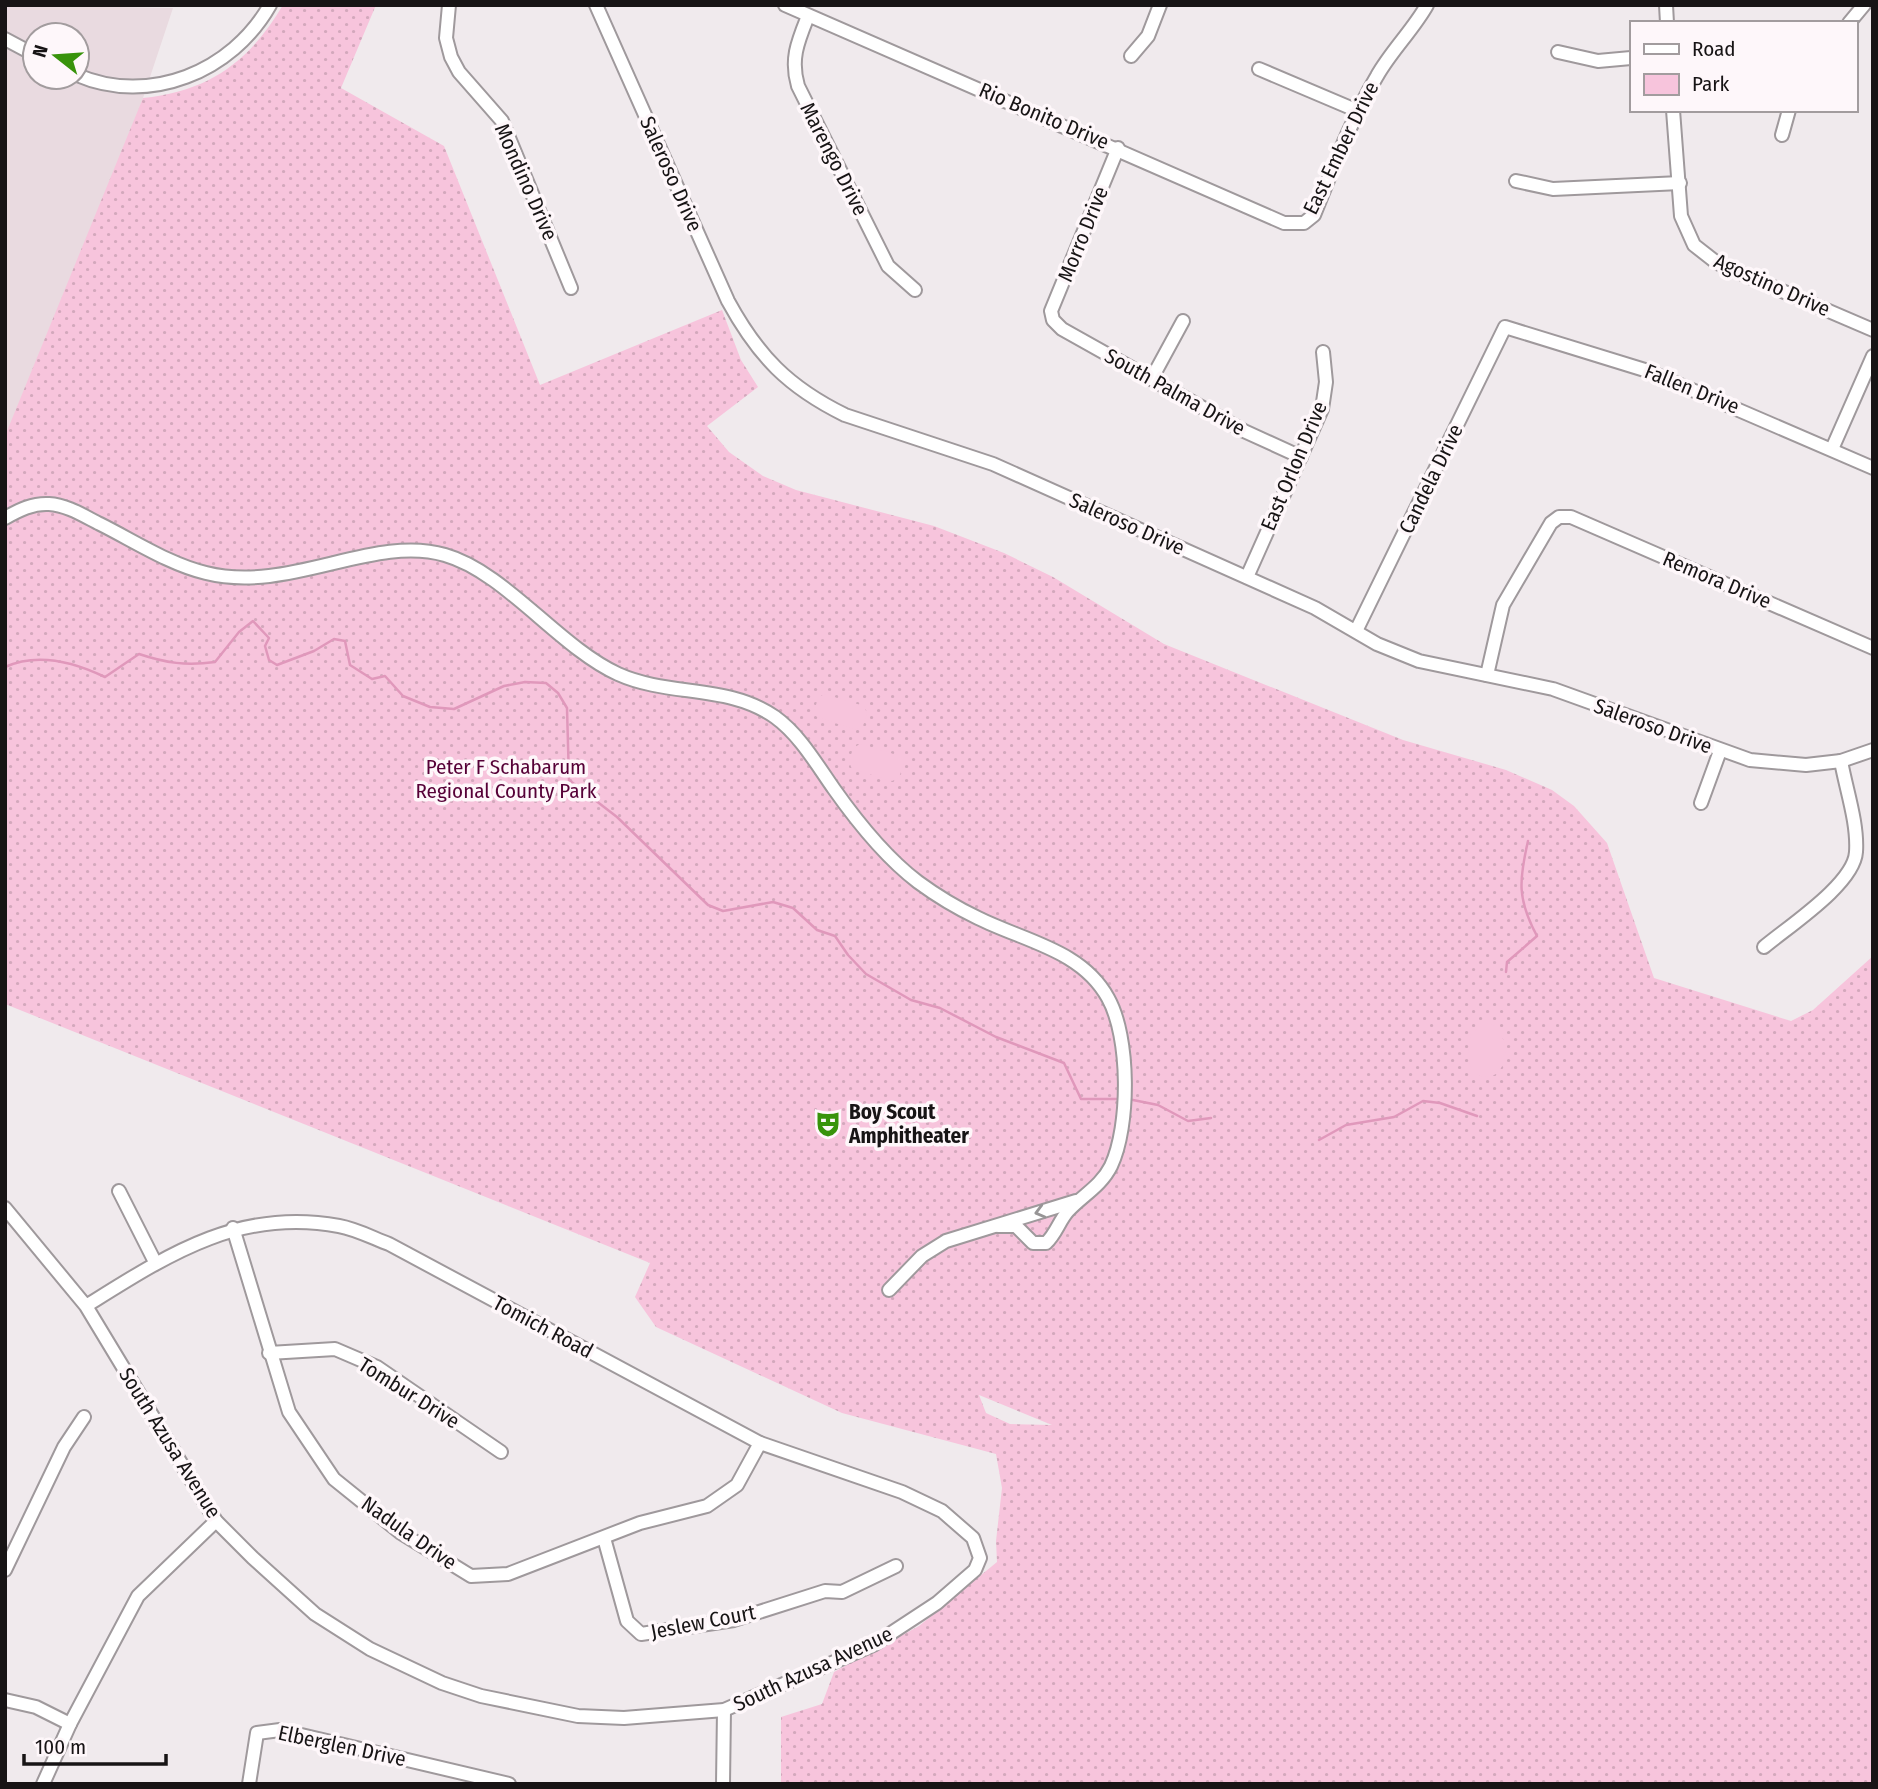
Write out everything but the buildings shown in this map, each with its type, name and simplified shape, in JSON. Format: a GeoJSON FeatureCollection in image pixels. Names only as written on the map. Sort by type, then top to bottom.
{"type":"FeatureCollection","features":[{"type":"Feature","properties":{"kind":"street"},"geometry":{"type":"LineString","coordinates":[[91,79],[128,87],[169,83],[205,70],[244,41],[270,5]]}},
{"type":"Feature","properties":{"kind":"street","name":"Mondino Drive"},"geometry":{"type":"LineString","coordinates":[[449,5],[446,28],[451,57],[458,72],[502,121],[571,288]]}},
{"type":"Feature","properties":{"kind":"street","name":"Saleroso Drive"},"geometry":{"type":"LineString","coordinates":[[596,5],[728,301],[749,339],[785,379],[845,415],[993,464],[1315,608],[1419,661],[1553,689],[1720,751],[1781,765],[1840,761],[1873,750]]}},
{"type":"Feature","properties":{"kind":"street","name":"Rio Bonito Drive"},"geometry":{"type":"LineString","coordinates":[[785,5],[1118,148],[1284,223],[1304,223]]}},
{"type":"Feature","properties":{"kind":"street"},"geometry":{"type":"LineString","coordinates":[[1131,56],[1148,36],[1160,5]]}},
{"type":"Feature","properties":{"kind":"street","name":"East Ember Drive"},"geometry":{"type":"LineString","coordinates":[[1304,223],[1314,215],[1358,111],[1378,73],[1413,29],[1427,5]]}},
{"type":"Feature","properties":{"kind":"street"},"geometry":{"type":"LineString","coordinates":[[1851,21],[1864,5]]}},
{"type":"Feature","properties":{"kind":"street","name":"Marengo Drive"},"geometry":{"type":"LineString","coordinates":[[808,16],[795,49],[792,68],[798,86],[888,266],[915,290]]}},
{"type":"Feature","properties":{"kind":"street"},"geometry":{"type":"LineString","coordinates":[[5,39],[21,48]]}},
{"type":"Feature","properties":{"kind":"street"},"geometry":{"type":"LineString","coordinates":[[1558,52],[1598,61],[1630,58]]}},
{"type":"Feature","properties":{"kind":"street"},"geometry":{"type":"LineString","coordinates":[[1259,69],[1358,111]]}},
{"type":"Feature","properties":{"kind":"street","name":"Agostino Drive"},"geometry":{"type":"LineString","coordinates":[[1673,112],[1681,216],[1694,244],[1704,254],[1873,330]]}},
{"type":"Feature","properties":{"kind":"street"},"geometry":{"type":"LineString","coordinates":[[1782,135],[1788,112]]}},
{"type":"Feature","properties":{"kind":"street","name":"Morro Drive"},"geometry":{"type":"LineString","coordinates":[[1053,320],[1051,311],[1118,148]]}},
{"type":"Feature","properties":{"kind":"street"},"geometry":{"type":"LineString","coordinates":[[1516,181],[1553,189],[1680,183]]}},
{"type":"Feature","properties":{"kind":"street","name":"South Palma Drive"},"geometry":{"type":"LineString","coordinates":[[1053,320],[1062,329],[1244,432],[1301,457]]}},
{"type":"Feature","properties":{"kind":"street"},"geometry":{"type":"LineString","coordinates":[[1152,378],[1183,321]]}},
{"type":"Feature","properties":{"kind":"street","name":"Fallen Drive"},"geometry":{"type":"LineString","coordinates":[[1505,327],[1648,371],[1873,468]]}},
{"type":"Feature","properties":{"kind":"street","name":"Candela Drive"},"geometry":{"type":"LineString","coordinates":[[1356,631],[1505,327]]}},
{"type":"Feature","properties":{"kind":"street","name":"East Orlon Drive"},"geometry":{"type":"LineString","coordinates":[[1247,577],[1322,409],[1326,382],[1323,352]]}},
{"type":"Feature","properties":{"kind":"street"},"geometry":{"type":"LineString","coordinates":[[1832,449],[1873,356]]}},
{"type":"Feature","properties":{"kind":"street"},"geometry":{"type":"LineString","coordinates":[[5,518],[30,506],[61,506],[182,565],[237,578],[279,576],[396,552],[439,553],[474,568],[587,655],[621,675],[656,687],[722,695],[760,708],[795,736],[867,833],[916,880],[964,911],[1062,954],[1093,975],[1108,998],[1119,1025],[1123,1051],[1121,1136],[1110,1169],[1066,1214],[1053,1236],[1042,1244],[1029,1240],[1016,1226],[998,1226]]}},
{"type":"Feature","properties":{"kind":"street","name":"Remora Drive"},"geometry":{"type":"LineString","coordinates":[[1487,675],[1503,604],[1551,523],[1559,517],[1571,517],[1873,648]]}},
{"type":"Feature","properties":{"kind":"street"},"geometry":{"type":"LineString","coordinates":[[1701,803],[1720,751]]}},
{"type":"Feature","properties":{"kind":"street"},"geometry":{"type":"LineString","coordinates":[[1765,947],[1845,878],[1854,861],[1856,842],[1840,761]]}},
{"type":"Feature","properties":{"kind":"street"},"geometry":{"type":"LineString","coordinates":[[119,1191],[155,1262]]}},
{"type":"Feature","properties":{"kind":"street"},"geometry":{"type":"LineString","coordinates":[[889,1290],[939,1245],[1083,1199]]}},
{"type":"Feature","properties":{"kind":"street","name":"South Azusa Avenue"},"geometry":{"type":"LineString","coordinates":[[5,1208],[86,1306],[216,1521],[315,1614],[370,1649],[442,1683],[481,1696],[578,1716],[624,1718],[724,1710],[778,1689],[891,1634],[937,1603],[975,1570],[980,1558]]}},
{"type":"Feature","properties":{"kind":"street","name":"Tomich Road"},"geometry":{"type":"LineString","coordinates":[[86,1306],[155,1262],[233,1228],[290,1220],[341,1226],[389,1244],[760,1443],[902,1492],[942,1511],[973,1538],[980,1558]]}},
{"type":"Feature","properties":{"kind":"street","name":"Nadula Drive"},"geometry":{"type":"LineString","coordinates":[[233,1228],[289,1412],[334,1479],[401,1533],[471,1576],[508,1574],[640,1523],[707,1506],[737,1485],[760,1443]]}},
{"type":"Feature","properties":{"kind":"street","name":"Tombur Drive"},"geometry":{"type":"LineString","coordinates":[[269,1353],[335,1349],[377,1367],[501,1452]]}},
{"type":"Feature","properties":{"kind":"street"},"geometry":{"type":"LineString","coordinates":[[5,1570],[64,1447],[84,1417]]}},
{"type":"Feature","properties":{"kind":"street"},"geometry":{"type":"LineString","coordinates":[[43,1784],[70,1724],[138,1596],[216,1521]]}},
{"type":"Feature","properties":{"kind":"street","name":"Jeslew Court"},"geometry":{"type":"LineString","coordinates":[[604,1538],[627,1621],[641,1634],[734,1620],[825,1591],[842,1592],[896,1566]]}},
{"type":"Feature","properties":{"kind":"street"},"geometry":{"type":"LineString","coordinates":[[5,1700],[36,1707],[70,1724]]}},
{"type":"Feature","properties":{"kind":"street"},"geometry":{"type":"LineString","coordinates":[[723,1784],[724,1710]]}},
{"type":"Feature","properties":{"kind":"street","name":"Elberglen Drive"},"geometry":{"type":"LineString","coordinates":[[249,1784],[257,1733],[280,1730],[509,1784]]}},
{"type":"Feature","properties":{"kind":"shaded area"},"geometry":{"type":"Polygon","coordinates":[[[8,5],[173,8],[136,119],[5,443],[5,13],[8,5]]]}},
{"type":"Feature","properties":{"kind":"green space","name":"Peter F Schabarum Regional County Park"},"geometry":{"type":"Polygon","coordinates":[[[283,5],[376,5],[341,88],[444,146],[540,385],[722,310],[741,360],[758,387],[707,426],[729,452],[763,476],[796,490],[934,526],[1004,553],[1053,577],[1164,644],[1403,740],[1506,770],[1552,790],[1574,806],[1607,843],[1654,978],[1791,1021],[1813,1010],[1873,956],[1873,1784],[781,1784],[781,1717],[822,1704],[834,1672],[919,1626],[997,1562],[996,1541],[1002,1488],[996,1454],[842,1413],[656,1327],[635,1297],[650,1263],[5,1004],[5,436],[143,98],[188,89],[207,81],[241,58],[270,25],[283,5]],[[979,1395],[986,1413],[1010,1424],[1052,1425],[979,1395]]]}},
{"type":"Feature","properties":{"kind":"green space"},"geometry":{"type":"Polygon","coordinates":[[[824,694],[864,706],[867,713],[863,726],[856,730],[817,717],[814,712],[818,698],[824,694]]]}},
{"type":"Feature","properties":{"kind":"green space"},"geometry":{"type":"Polygon","coordinates":[[[860,744],[900,756],[904,762],[899,778],[892,781],[852,769],[849,762],[853,748],[860,744]]]}},
{"type":"Feature","properties":{"kind":"green space"},"geometry":{"type":"Polygon","coordinates":[[[1485,1023],[1492,1025],[1502,1036],[1505,1059],[1498,1072],[1483,1077],[1477,1075],[1470,1065],[1468,1052],[1471,1034],[1485,1023]]]}},
{"type":"Feature","properties":{"kind":"waterway"},"geometry":{"type":"LineString","coordinates":[[5,667],[30,660],[56,661],[105,677],[139,654],[176,663],[215,662],[239,632],[253,621],[269,638],[265,646],[269,660],[277,665],[314,651],[334,639],[345,641],[350,665],[372,679],[385,676],[403,696],[430,707],[454,709],[504,686],[525,682],[546,683],[558,693],[567,708],[569,780],[617,817],[708,905],[723,911],[773,902],[793,908],[817,930],[835,936],[866,974],[911,1000],[940,1008],[996,1037],[1064,1063],[1081,1099],[1121,1099]]}},
{"type":"Feature","properties":{"kind":"waterway"},"geometry":{"type":"LineString","coordinates":[[1506,972],[1507,962],[1537,936],[1523,900],[1522,878],[1528,841]]}},
{"type":"Feature","properties":{"kind":"waterway"},"geometry":{"type":"LineString","coordinates":[[1128,1099],[1158,1105],[1188,1121],[1211,1118]]}},
{"type":"Feature","properties":{"kind":"waterway"},"geometry":{"type":"LineString","coordinates":[[1319,1140],[1346,1125],[1394,1117],[1423,1101],[1440,1103],[1477,1116]]}},
{"type":"Feature","properties":{"kind":"place","name":"Boy Scout Amphitheater"},"geometry":{"type":"Point","coordinates":[828,1124]}}]}
